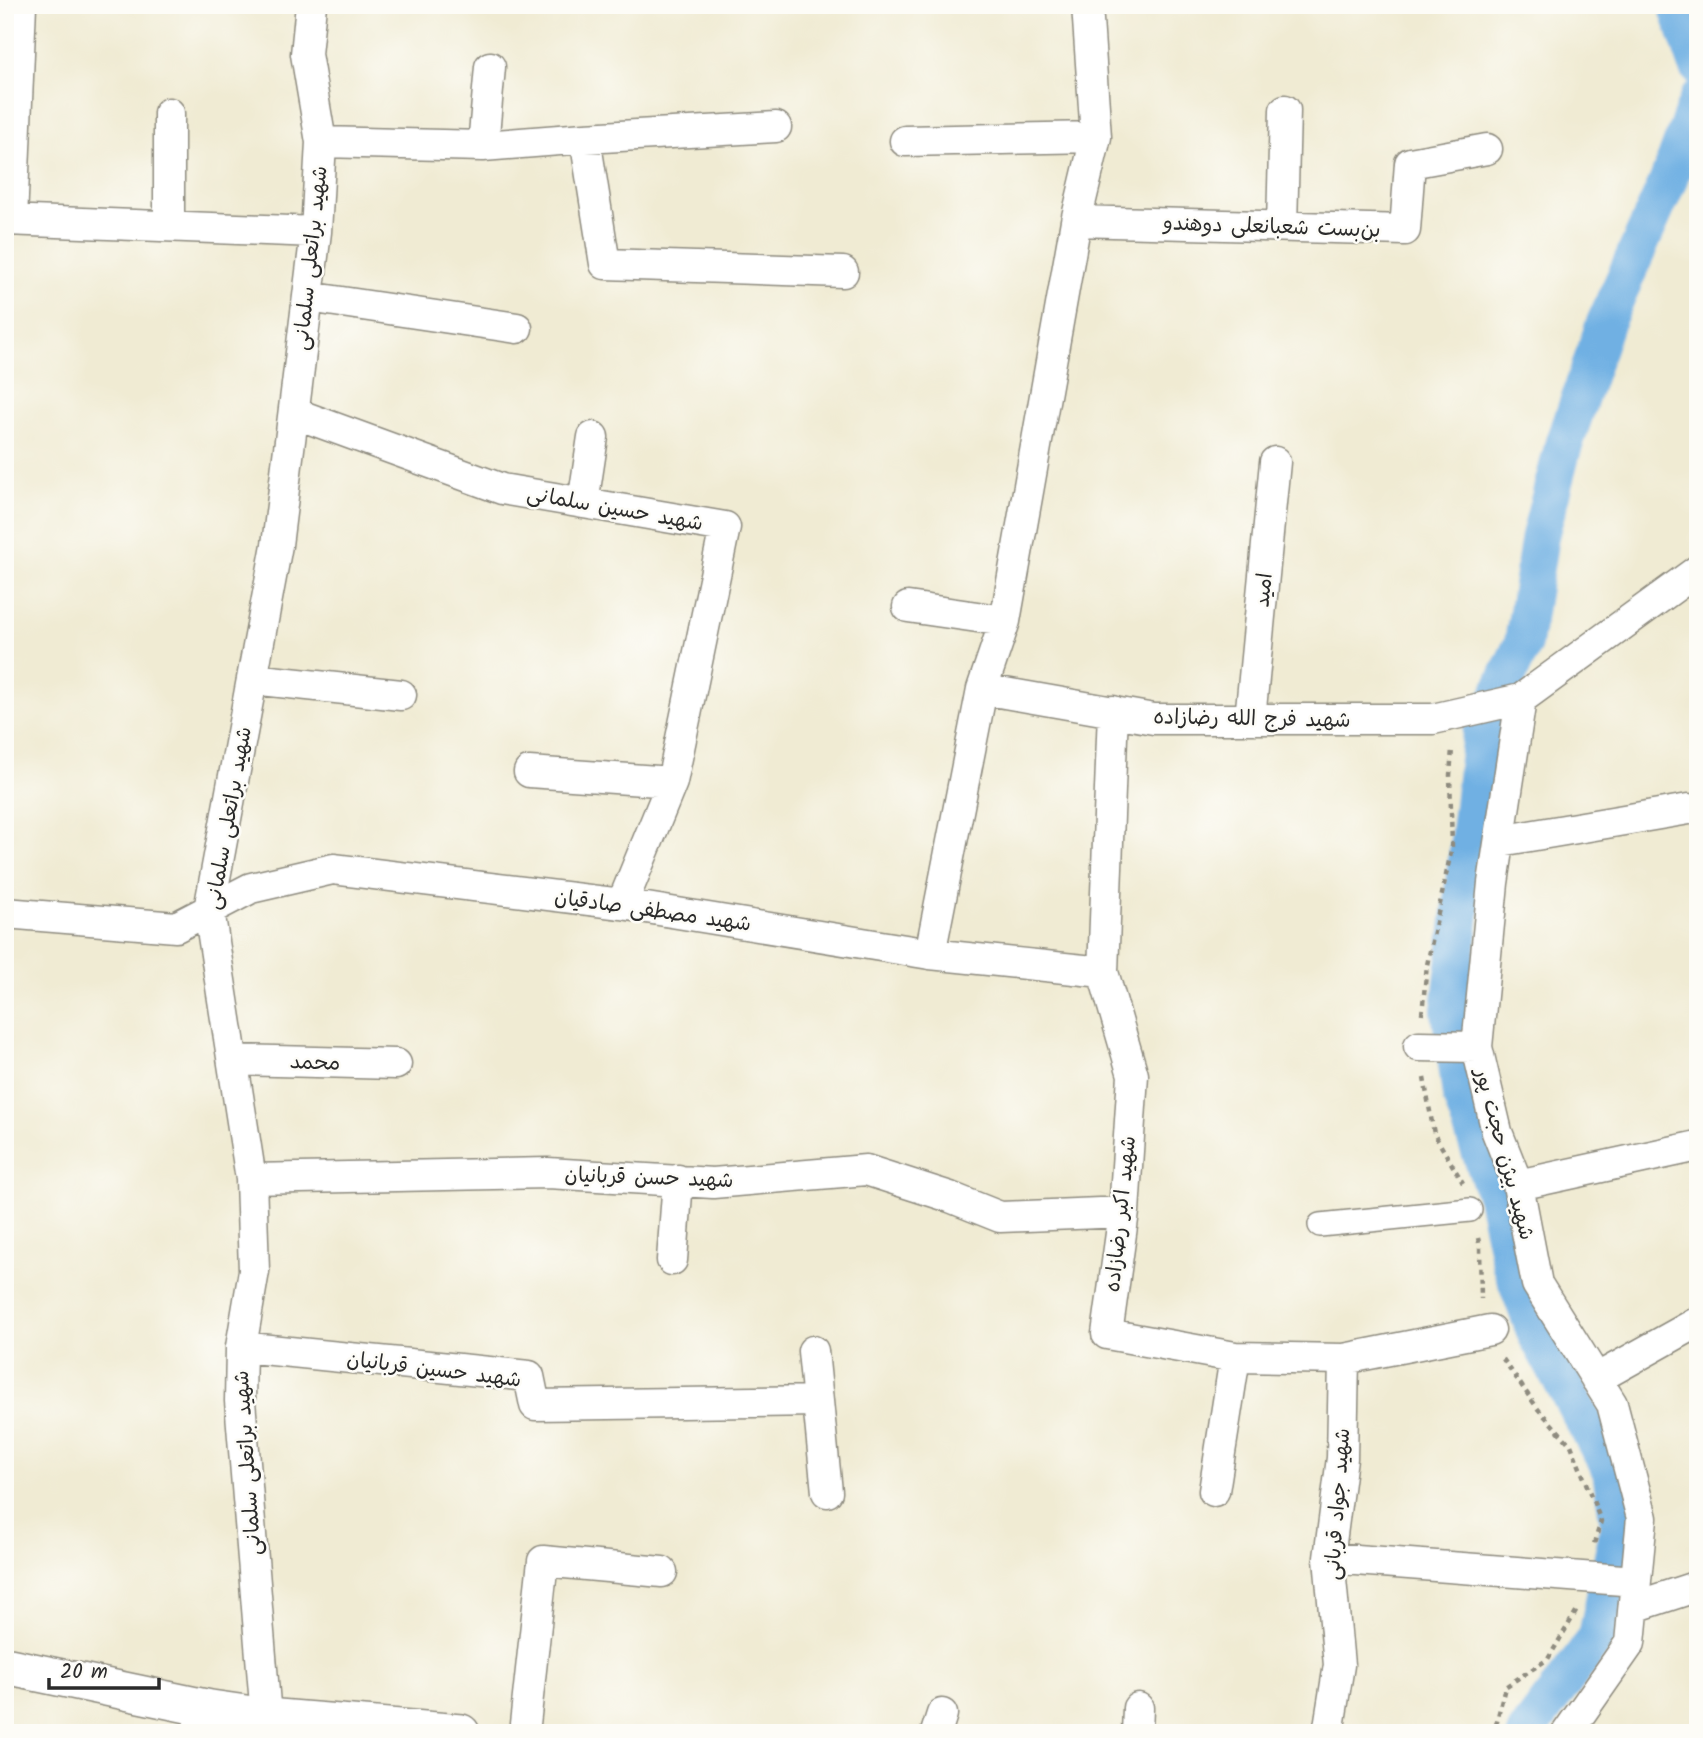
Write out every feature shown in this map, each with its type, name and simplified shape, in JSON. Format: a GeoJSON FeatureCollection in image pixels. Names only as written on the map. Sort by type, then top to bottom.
{"type":"FeatureCollection","features":[{"type":"Feature","properties":{"kind":"street"},"geometry":{"type":"LineString","coordinates":[[22,5],[9,220],[316,232]]}},
{"type":"Feature","properties":{"kind":"street","name":"شهید براتعلی سلمانی"},"geometry":{"type":"LineString","coordinates":[[270,1725],[240,1401],[241,1347],[254,1271],[251,1179],[208,910],[277,545],[316,232],[321,142],[306,54],[311,5]]}},
{"type":"Feature","properties":{"kind":"street"},"geometry":{"type":"LineString","coordinates":[[930,954],[982,688],[1006,621],[1076,221],[1096,137],[1087,5]]}},
{"type":"Feature","properties":{"kind":"street"},"geometry":{"type":"LineString","coordinates":[[483,146],[489,67]]}},
{"type":"Feature","properties":{"kind":"street"},"geometry":{"type":"LineString","coordinates":[[1283,226],[1284,110]]}},
{"type":"Feature","properties":{"kind":"street"},"geometry":{"type":"LineString","coordinates":[[169,113],[169,226]]}},
{"type":"Feature","properties":{"kind":"street"},"geometry":{"type":"LineString","coordinates":[[321,142],[483,146],[776,127]]}},
{"type":"Feature","properties":{"kind":"street"},"geometry":{"type":"LineString","coordinates":[[905,141],[1096,137]]}},
{"type":"Feature","properties":{"kind":"street"},"geometry":{"type":"LineString","coordinates":[[584,138],[605,264],[844,272]]}},
{"type":"Feature","properties":{"kind":"street","name":"بن‌بست شعبانعلی دوهندو"},"geometry":{"type":"LineString","coordinates":[[1076,221],[1405,230],[1410,163],[1487,149]]}},
{"type":"Feature","properties":{"kind":"street"},"geometry":{"type":"LineString","coordinates":[[308,297],[517,328]]}},
{"type":"Feature","properties":{"kind":"street","name":"شهید حسین سلمانی"},"geometry":{"type":"LineString","coordinates":[[294,413],[502,489],[724,527],[672,782],[622,904]]}},
{"type":"Feature","properties":{"kind":"street"},"geometry":{"type":"LineString","coordinates":[[583,503],[593,437]]}},
{"type":"Feature","properties":{"kind":"street","name":"امید"},"geometry":{"type":"LineString","coordinates":[[1250,719],[1275,461]]}},
{"type":"Feature","properties":{"kind":"street"},"geometry":{"type":"LineString","coordinates":[[1521,699],[1698,570]]}},
{"type":"Feature","properties":{"kind":"street"},"geometry":{"type":"LineString","coordinates":[[908,607],[1006,621]]}},
{"type":"Feature","properties":{"kind":"street"},"geometry":{"type":"LineString","coordinates":[[252,679],[401,695]]}},
{"type":"Feature","properties":{"kind":"street","name":"شهید فرج الله رضازاده"},"geometry":{"type":"LineString","coordinates":[[982,688],[1154,719],[1433,719],[1521,699]]}},
{"type":"Feature","properties":{"kind":"street","name":"شهید بیژن حجت پور"},"geometry":{"type":"LineString","coordinates":[[1521,699],[1493,883],[1477,1047],[1497,1132],[1518,1185],[1537,1284],[1612,1404],[1642,1518],[1630,1643],[1567,1733]]}},
{"type":"Feature","properties":{"kind":"street","name":"شهید اکبر رضازاده"},"geometry":{"type":"LineString","coordinates":[[1113,711],[1103,972],[1133,1075],[1124,1212],[1107,1334],[1235,1357],[1344,1359],[1489,1330]]}},
{"type":"Feature","properties":{"kind":"street"},"geometry":{"type":"LineString","coordinates":[[529,772],[672,782]]}},
{"type":"Feature","properties":{"kind":"street"},"geometry":{"type":"LineString","coordinates":[[1500,841],[1689,809]]}},
{"type":"Feature","properties":{"kind":"street","name":"شهید مصطفی صادقیان"},"geometry":{"type":"LineString","coordinates":[[5,913],[176,927],[251,888],[333,869],[622,904],[930,954],[1103,972]]}},
{"type":"Feature","properties":{"kind":"street"},"geometry":{"type":"LineString","coordinates":[[1419,1046],[1477,1047]]}},
{"type":"Feature","properties":{"kind":"street","name":"محمد"},"geometry":{"type":"LineString","coordinates":[[234,1060],[396,1064]]}},
{"type":"Feature","properties":{"kind":"street"},"geometry":{"type":"LineString","coordinates":[[1518,1185],[1698,1146]]}},
{"type":"Feature","properties":{"kind":"street","name":"شهید حسن قربانیان"},"geometry":{"type":"LineString","coordinates":[[251,1179],[548,1173],[713,1183],[866,1170],[950,1197],[1000,1217],[1124,1212]]}},
{"type":"Feature","properties":{"kind":"street"},"geometry":{"type":"LineString","coordinates":[[672,1261],[678,1180]]}},
{"type":"Feature","properties":{"kind":"street"},"geometry":{"type":"LineString","coordinates":[[1320,1225],[1470,1210]]}},
{"type":"Feature","properties":{"kind":"street"},"geometry":{"type":"LineString","coordinates":[[1596,1379],[1698,1322]]}},
{"type":"Feature","properties":{"kind":"street","name":"شهید حسین قربانیان"},"geometry":{"type":"LineString","coordinates":[[241,1347],[529,1376],[535,1405],[818,1401]]}},
{"type":"Feature","properties":{"kind":"street"},"geometry":{"type":"LineString","coordinates":[[813,1351],[827,1492]]}},
{"type":"Feature","properties":{"kind":"street"},"geometry":{"type":"LineString","coordinates":[[1214,1491],[1235,1357]]}},
{"type":"Feature","properties":{"kind":"street","name":"شهید جواد قربانی"},"geometry":{"type":"LineString","coordinates":[[1328,1733],[1339,1665],[1329,1558],[1342,1458],[1344,1359]]}},
{"type":"Feature","properties":{"kind":"street"},"geometry":{"type":"LineString","coordinates":[[1329,1558],[1582,1579],[1635,1594],[1698,1586]]}},
{"type":"Feature","properties":{"kind":"street"},"geometry":{"type":"LineString","coordinates":[[524,1733],[543,1561],[662,1572]]}},
{"type":"Feature","properties":{"kind":"street"},"geometry":{"type":"LineString","coordinates":[[5,1666],[203,1721],[461,1733]]}},
{"type":"Feature","properties":{"kind":"waterway"},"geometry":{"type":"LineString","coordinates":[[1677,5],[1698,66]]}},
{"type":"Feature","properties":{"kind":"waterway"},"geometry":{"type":"LineString","coordinates":[[1526,1733],[1597,1637],[1619,1525],[1611,1471],[1536,1334],[1511,1266],[1496,1197],[1461,1096],[1450,1010],[1481,734],[1523,643],[1540,536],[1562,451],[1605,323],[1668,181],[1698,99]]}}]}
